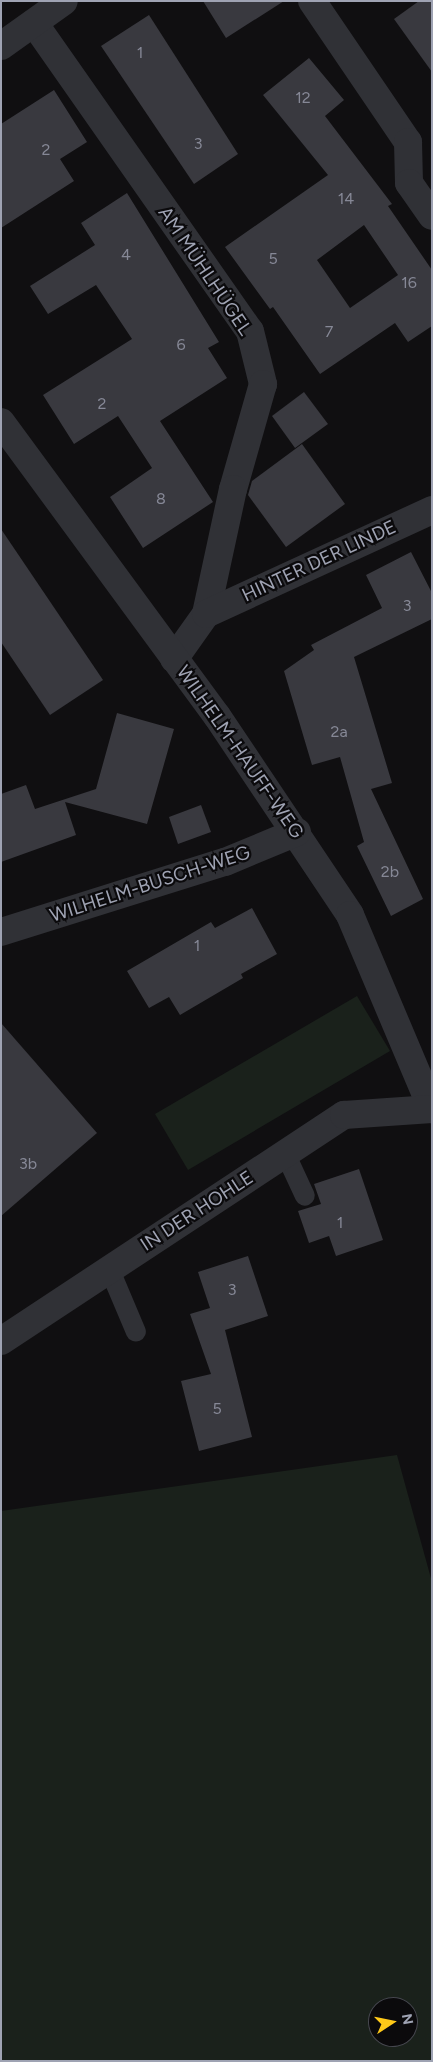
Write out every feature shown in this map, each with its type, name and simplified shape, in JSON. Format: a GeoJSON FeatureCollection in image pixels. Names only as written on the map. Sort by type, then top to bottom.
{"type":"FeatureCollection","features":[{"type":"Feature","properties":{"kind":"street"},"geometry":{"type":"LineString","coordinates":[[1,46],[64,1]]}},
{"type":"Feature","properties":{"kind":"street"},"geometry":{"type":"LineString","coordinates":[[312,1],[408,142],[409,183],[432,216]]}},
{"type":"Feature","properties":{"kind":"street","name":"AM MÜHLHÜGEL"},"geometry":{"type":"LineString","coordinates":[[34,24],[250,332],[263,384],[233,489],[206,614],[174,659]]}},
{"type":"Feature","properties":{"kind":"street","name":"WILHELM-HAUFF-WEG"},"geometry":{"type":"LineString","coordinates":[[1,422],[174,659],[297,832],[350,915],[432,1109]]}},
{"type":"Feature","properties":{"kind":"street","name":"HINTER DER LINDE"},"geometry":{"type":"LineString","coordinates":[[206,614],[432,510]]}},
{"type":"Feature","properties":{"kind":"street","name":"WILHELM-BUSCH-WEG"},"geometry":{"type":"LineString","coordinates":[[1,932],[225,862],[297,832]]}},
{"type":"Feature","properties":{"kind":"street","name":"IN DER HOHLE"},"geometry":{"type":"LineString","coordinates":[[1,1340],[344,1115],[432,1109]]}},
{"type":"Feature","properties":{"kind":"lane"},"geometry":{"type":"LineString","coordinates":[[285,1153],[306,1196]]}},
{"type":"Feature","properties":{"kind":"lane"},"geometry":{"type":"LineString","coordinates":[[109,1268],[136,1332]]}},
{"type":"Feature","properties":{"kind":"shaded area"},"geometry":{"type":"Polygon","coordinates":[[[357,996],[390,1051],[188,1170],[155,1114],[357,996]]]}},
{"type":"Feature","properties":{"kind":"shaded area"},"geometry":{"type":"Polygon","coordinates":[[[397,1455],[432,1582],[432,2061],[1,2061],[1,1511],[397,1455]]]}},
{"type":"Feature","properties":{"kind":"building"},"geometry":{"type":"Polygon","coordinates":[[[203,1],[284,1],[226,38],[203,1]]]}},
{"type":"Feature","properties":{"kind":"building"},"geometry":{"type":"Polygon","coordinates":[[[419,1],[432,1],[432,72],[394,19],[419,1]]]}},
{"type":"Feature","properties":{"kind":"building"},"geometry":{"type":"Polygon","coordinates":[[[149,15],[238,154],[194,184],[101,46],[149,15]]]}},
{"type":"Feature","properties":{"kind":"building"},"geometry":{"type":"Polygon","coordinates":[[[309,58],[344,100],[325,116],[392,204],[388,206],[432,270],[432,326],[408,342],[395,323],[320,374],[273,307],[270,309],[225,247],[328,175],[263,95],[309,58]],[[364,225],[317,260],[350,308],[398,275],[364,225]]]}},
{"type":"Feature","properties":{"kind":"building"},"geometry":{"type":"Polygon","coordinates":[[[54,90],[87,142],[60,159],[74,181],[1,228],[1,124],[54,90]]]}},
{"type":"Feature","properties":{"kind":"building"},"geometry":{"type":"Polygon","coordinates":[[[127,193],[219,342],[208,348],[227,378],[160,421],[213,502],[143,548],[110,497],[152,468],[118,416],[74,444],[43,395],[132,339],[96,285],[48,314],[30,286],[95,245],[81,223],[127,193]]]}},
{"type":"Feature","properties":{"kind":"building"},"geometry":{"type":"Polygon","coordinates":[[[304,392],[328,424],[295,448],[272,416],[304,392]]]}},
{"type":"Feature","properties":{"kind":"building"},"geometry":{"type":"Polygon","coordinates":[[[302,444],[345,504],[286,547],[248,495],[252,481],[302,444]]]}},
{"type":"Feature","properties":{"kind":"building"},"geometry":{"type":"Polygon","coordinates":[[[1,529],[103,680],[50,715],[1,642],[1,529]]]}},
{"type":"Feature","properties":{"kind":"building"},"geometry":{"type":"Polygon","coordinates":[[[411,552],[432,593],[432,619],[354,657],[392,783],[371,789],[423,899],[391,916],[357,846],[364,842],[340,757],[312,765],[284,671],[314,650],[311,645],[382,608],[366,575],[411,552]]]}},
{"type":"Feature","properties":{"kind":"building"},"geometry":{"type":"Polygon","coordinates":[[[117,713],[174,729],[147,824],[65,802],[76,835],[1,862],[1,794],[26,785],[35,809],[96,789],[117,713]]]}},
{"type":"Feature","properties":{"kind":"building"},"geometry":{"type":"Polygon","coordinates":[[[201,805],[211,832],[178,844],[169,817],[201,805]]]}},
{"type":"Feature","properties":{"kind":"building"},"geometry":{"type":"Polygon","coordinates":[[[252,908],[277,954],[241,974],[243,978],[180,1015],[169,997],[149,1008],[127,971],[211,922],[215,928],[252,908]]]}},
{"type":"Feature","properties":{"kind":"building"},"geometry":{"type":"Polygon","coordinates":[[[1,1023],[97,1133],[1,1216],[1,1023]]]}},
{"type":"Feature","properties":{"kind":"building"},"geometry":{"type":"Polygon","coordinates":[[[359,1169],[383,1240],[336,1256],[329,1236],[309,1243],[298,1211],[321,1204],[314,1184],[359,1169]]]}},
{"type":"Feature","properties":{"kind":"building"},"geometry":{"type":"Polygon","coordinates":[[[248,1256],[268,1316],[225,1330],[252,1437],[199,1451],[181,1381],[211,1374],[190,1314],[210,1308],[198,1272],[248,1256]]]}}]}
